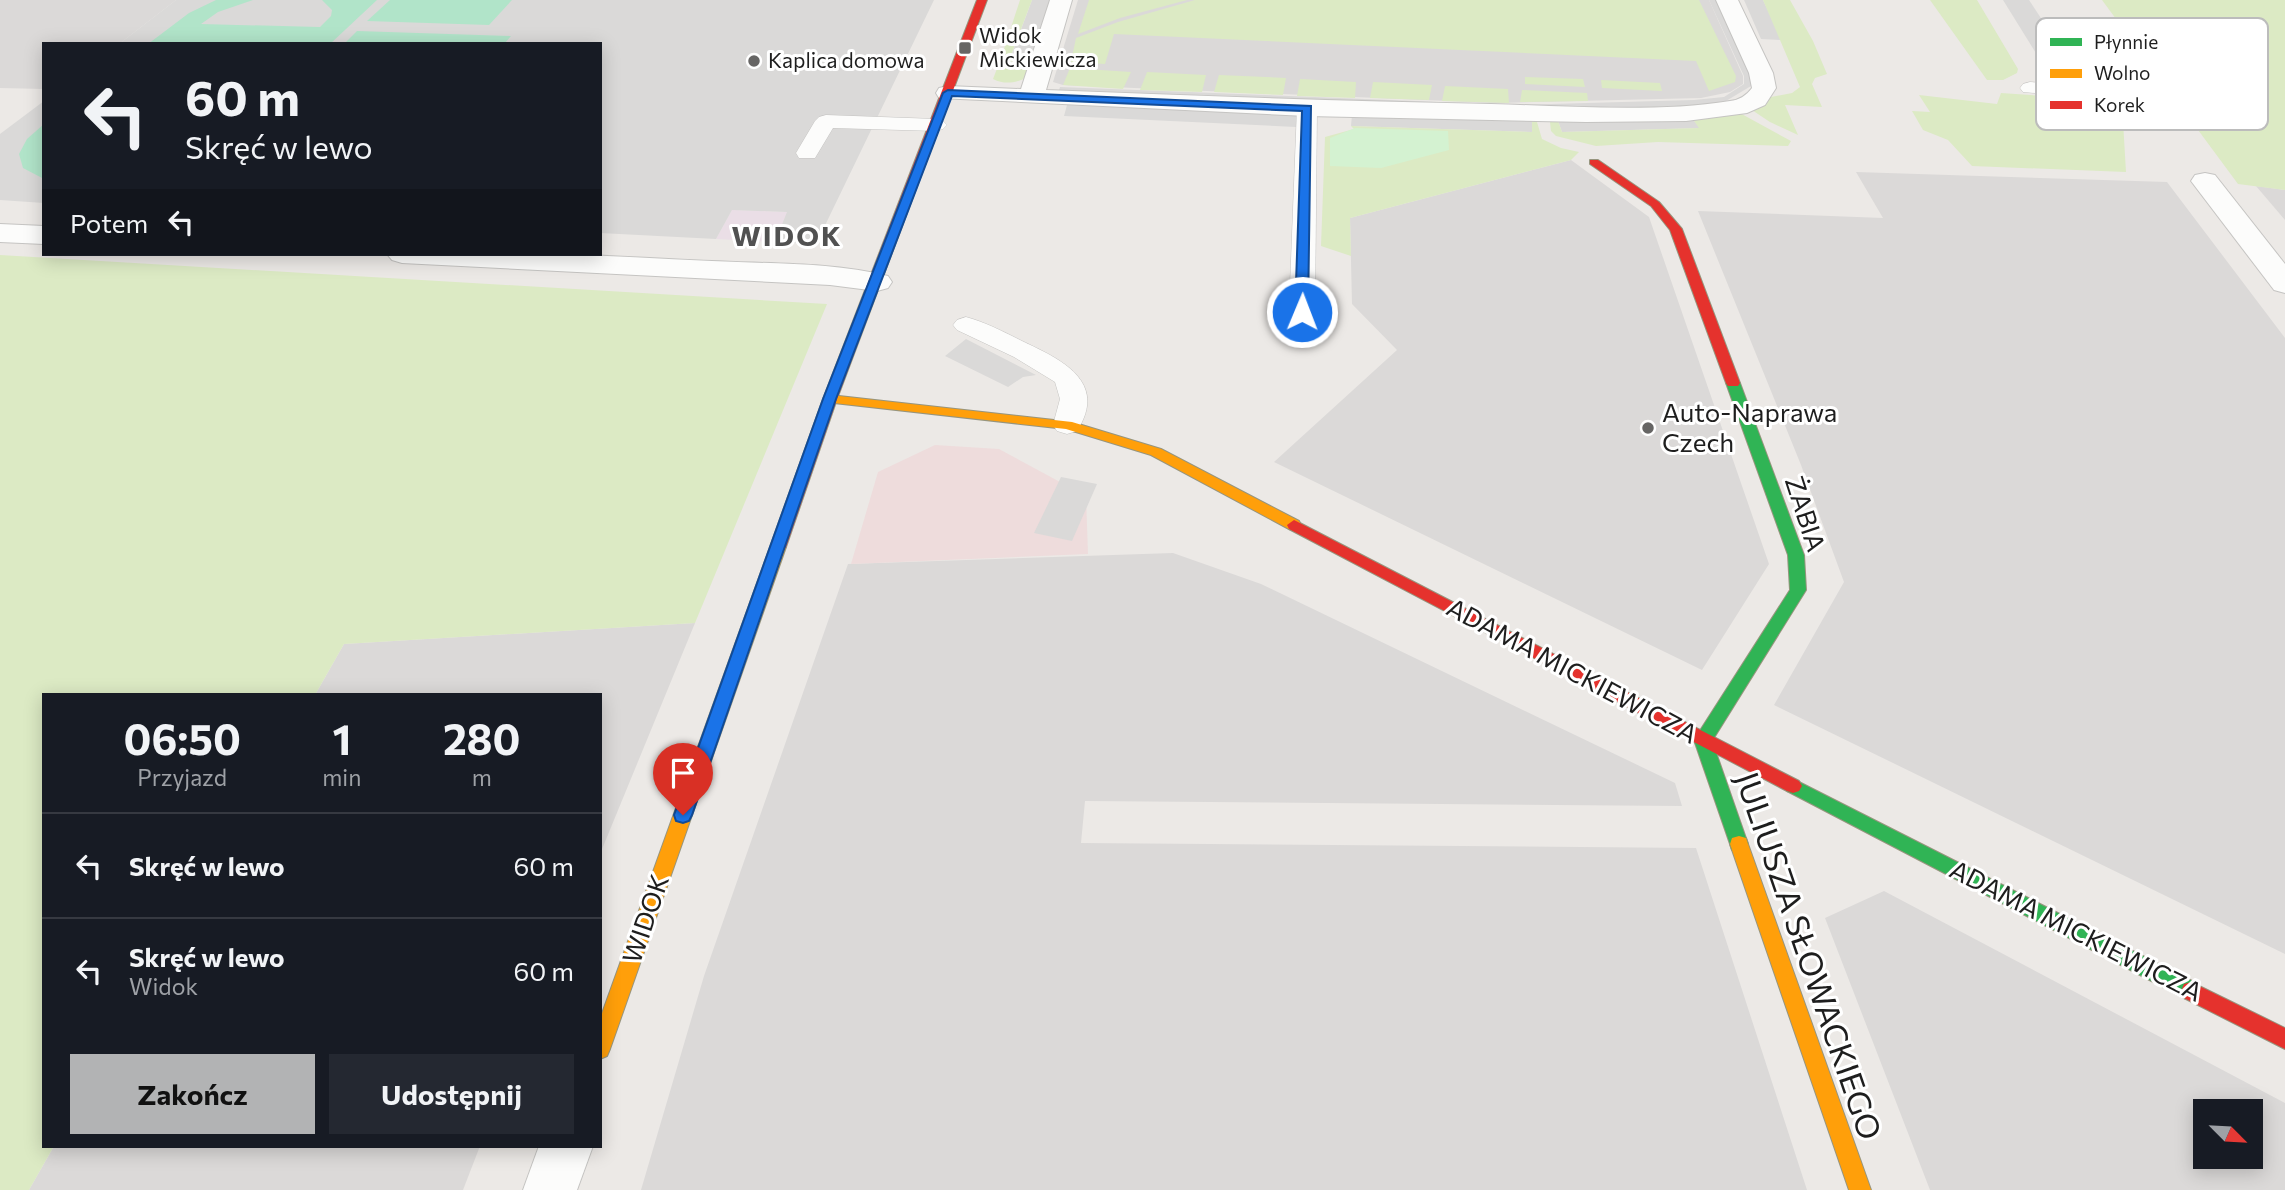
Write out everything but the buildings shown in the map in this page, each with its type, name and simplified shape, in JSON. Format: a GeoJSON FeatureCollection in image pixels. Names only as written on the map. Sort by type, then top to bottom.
{"type":"FeatureCollection","features":[{"type":"Feature","properties":{"kind":"street","name":"WIDOK"},"geometry":{"type":"LineString","coordinates":[[602,1043],[830,399],[877,282],[982,0]]}},
{"type":"Feature","properties":{"kind":"street"},"geometry":{"type":"LineString","coordinates":[[1031,97],[1061,0]]}},
{"type":"Feature","properties":{"kind":"street"},"geometry":{"type":"LineString","coordinates":[[948,93],[1307,108],[1586,114],[1686,113],[1738,108],[1756,100],[1764,88],[1761,73],[1727,0]]}},
{"type":"Feature","properties":{"kind":"street","name":"ŻABIA"},"geometry":{"type":"LineString","coordinates":[[1594,162],[1655,204],[1676,229],[1796,555],[1798,590],[1703,740]]}},
{"type":"Feature","properties":{"kind":"street"},"geometry":{"type":"LineString","coordinates":[[2206,181],[2285,284]]}},
{"type":"Feature","properties":{"kind":"street"},"geometry":{"type":"LineString","coordinates":[[0,233],[42,235]]}},
{"type":"Feature","properties":{"kind":"street"},"geometry":{"type":"LineString","coordinates":[[441,256],[830,276],[877,282]]}},
{"type":"Feature","properties":{"kind":"street","name":"ADAMA MICKIEWICZA"},"geometry":{"type":"LineString","coordinates":[[830,399],[1067,425],[1156,452],[1703,740],[2285,1039]]}},
{"type":"Feature","properties":{"kind":"street","name":"JULIUSZA SŁOWACKIEGO"},"geometry":{"type":"LineString","coordinates":[[1703,740],[1860,1190]]}},
{"type":"Feature","properties":{"kind":"street"},"geometry":{"type":"LineString","coordinates":[[550,1190],[565,1148]]}},
{"type":"Feature","properties":{"kind":"lane"},"geometry":{"type":"LineString","coordinates":[[2030,88],[2036,88]]}},
{"type":"Feature","properties":{"kind":"lane"},"geometry":{"type":"LineString","coordinates":[[1302,312],[1307,108]]}},
{"type":"Feature","properties":{"kind":"lane"},"geometry":{"type":"LineString","coordinates":[[807,153],[826,121],[936,125]]}},
{"type":"Feature","properties":{"kind":"lane"},"geometry":{"type":"LineString","coordinates":[[966,324],[1054,368],[1070,381],[1074,404],[1067,425]]}},
{"type":"Feature","properties":{"kind":"shaded area"},"geometry":{"type":"Polygon","coordinates":[[[0,0],[176,0],[122,42],[42,42],[42,89],[0,88],[0,0]]]}},
{"type":"Feature","properties":{"kind":"shaded area"},"geometry":{"type":"Polygon","coordinates":[[[176,0],[934,0],[816,244],[775,242],[787,212],[732,210],[716,239],[602,233],[602,42],[122,42],[176,0]]]}},
{"type":"Feature","properties":{"kind":"shaded area"},"geometry":{"type":"Polygon","coordinates":[[[1032,0],[1054,0],[1033,60],[1010,59],[1032,0]]]}},
{"type":"Feature","properties":{"kind":"shaded area"},"geometry":{"type":"Polygon","coordinates":[[[1078,0],[1709,0],[1743,76],[1743,84],[1730,92],[1701,98],[1497,103],[1063,85],[1053,82],[1078,0]]]}},
{"type":"Feature","properties":{"kind":"shaded area"},"geometry":{"type":"Polygon","coordinates":[[[1709,0],[1717,0],[1753,78],[1751,86],[1726,101],[1697,106],[1517,109],[1058,93],[1060,87],[1516,105],[1724,97],[1744,84],[1744,76],[1709,0]]]}},
{"type":"Feature","properties":{"kind":"shaded area"},"geometry":{"type":"Polygon","coordinates":[[[1744,0],[1763,0],[1782,40],[1761,39],[1744,0]]]}},
{"type":"Feature","properties":{"kind":"shaded area"},"geometry":{"type":"Polygon","coordinates":[[[2003,0],[2029,0],[2041,18],[2036,18],[2036,53],[2003,0]]]}},
{"type":"Feature","properties":{"kind":"shaded area"},"geometry":{"type":"Polygon","coordinates":[[[42,102],[42,203],[0,200],[0,134],[42,102]]]}},
{"type":"Feature","properties":{"kind":"shaded area"},"geometry":{"type":"Polygon","coordinates":[[[1067,105],[1296,115],[1296,127],[1064,116],[1067,105]]]}},
{"type":"Feature","properties":{"kind":"shaded area"},"geometry":{"type":"Polygon","coordinates":[[[1352,115],[1532,120],[1533,132],[1351,126],[1352,115]]]}},
{"type":"Feature","properties":{"kind":"shaded area"},"geometry":{"type":"Polygon","coordinates":[[[1692,118],[1700,128],[1562,132],[1558,121],[1692,118]]]}},
{"type":"Feature","properties":{"kind":"shaded area"},"geometry":{"type":"Polygon","coordinates":[[[1571,160],[1649,217],[1769,564],[1702,670],[1274,462],[1397,350],[1352,304],[1350,218],[1571,160]]]}},
{"type":"Feature","properties":{"kind":"shaded area"},"geometry":{"type":"Polygon","coordinates":[[[1856,172],[2167,182],[2285,338],[2285,954],[1774,705],[1844,582],[1801,465],[1698,211],[1883,218],[1856,172]]]}},
{"type":"Feature","properties":{"kind":"shaded area"},"geometry":{"type":"Polygon","coordinates":[[[2256,186],[2285,190],[2285,220],[2256,186]]]}},
{"type":"Feature","properties":{"kind":"shaded area"},"geometry":{"type":"Polygon","coordinates":[[[732,210],[788,212],[775,242],[716,239],[732,210]]]}},
{"type":"Feature","properties":{"kind":"shaded area"},"geometry":{"type":"Polygon","coordinates":[[[966,339],[1036,375],[1023,377],[1008,387],[945,356],[966,339]]]}},
{"type":"Feature","properties":{"kind":"shaded area"},"geometry":{"type":"Polygon","coordinates":[[[935,445],[999,449],[1086,496],[1088,554],[851,564],[878,472],[935,445]]]}},
{"type":"Feature","properties":{"kind":"shaded area"},"geometry":{"type":"Polygon","coordinates":[[[1061,477],[1097,484],[1072,541],[1034,533],[1061,477]]]}},
{"type":"Feature","properties":{"kind":"shaded area"},"geometry":{"type":"Polygon","coordinates":[[[1173,553],[1261,584],[1675,783],[1682,806],[1085,801],[1081,843],[1696,848],[1807,1190],[641,1190],[704,976],[848,564],[1173,553]]]}},
{"type":"Feature","properties":{"kind":"shaded area"},"geometry":{"type":"Polygon","coordinates":[[[695,623],[602,849],[602,693],[316,693],[344,644],[695,623]]]}},
{"type":"Feature","properties":{"kind":"shaded area"},"geometry":{"type":"Polygon","coordinates":[[[1884,891],[2285,1103],[2285,1190],[1930,1190],[1825,918],[1884,891]]]}},
{"type":"Feature","properties":{"kind":"shaded area"},"geometry":{"type":"Polygon","coordinates":[[[53,1148],[479,1148],[463,1190],[29,1190],[53,1148]]]}},
{"type":"Feature","properties":{"kind":"green space"},"geometry":{"type":"Polygon","coordinates":[[[216,0],[253,0],[218,12],[201,24],[320,27],[331,16],[332,10],[322,0],[377,0],[332,42],[151,42],[189,13],[216,0]]]}},
{"type":"Feature","properties":{"kind":"green space"},"geometry":{"type":"Polygon","coordinates":[[[390,0],[512,0],[489,25],[367,21],[390,0]]]}},
{"type":"Feature","properties":{"kind":"green space"},"geometry":{"type":"Polygon","coordinates":[[[1020,0],[1032,0],[1010,58],[1033,62],[1000,61],[1020,0]]]}},
{"type":"Feature","properties":{"kind":"green space"},"geometry":{"type":"Polygon","coordinates":[[[1089,0],[1187,0],[1120,18],[1078,34],[1089,0]]]}},
{"type":"Feature","properties":{"kind":"green space"},"geometry":{"type":"Polygon","coordinates":[[[1195,0],[1699,0],[1736,76],[1735,82],[1709,91],[1696,61],[1114,34],[1105,64],[1071,62],[1076,38],[1118,22],[1195,0]]]}},
{"type":"Feature","properties":{"kind":"green space"},"geometry":{"type":"Polygon","coordinates":[[[1763,0],[1790,0],[1813,41],[1827,74],[1815,78],[1812,84],[1822,107],[1785,105],[1798,135],[1770,122],[1749,108],[1767,102],[1771,97],[1792,93],[1800,87],[1763,0]]]}},
{"type":"Feature","properties":{"kind":"green space"},"geometry":{"type":"Polygon","coordinates":[[[1930,0],[1977,0],[2018,69],[2017,73],[2003,80],[1987,80],[1930,0]]]}},
{"type":"Feature","properties":{"kind":"green space"},"geometry":{"type":"Polygon","coordinates":[[[2102,0],[2285,0],[2285,190],[2238,184],[2198,130],[2268,130],[2268,18],[2115,18],[2102,0]]]}},
{"type":"Feature","properties":{"kind":"green space"},"geometry":{"type":"Polygon","coordinates":[[[357,31],[511,36],[506,42],[346,42],[357,31]]]}},
{"type":"Feature","properties":{"kind":"green space"},"geometry":{"type":"Polygon","coordinates":[[[998,66],[1031,67],[1028,77],[1006,83],[993,79],[998,66]]]}},
{"type":"Feature","properties":{"kind":"green space"},"geometry":{"type":"Polygon","coordinates":[[[1070,68],[1131,72],[1123,89],[1063,85],[1070,68]]]}},
{"type":"Feature","properties":{"kind":"green space"},"geometry":{"type":"Polygon","coordinates":[[[1147,72],[1206,75],[1202,92],[1140,90],[1147,72]]]}},
{"type":"Feature","properties":{"kind":"green space"},"geometry":{"type":"Polygon","coordinates":[[[1219,75],[1286,78],[1283,95],[1214,92],[1219,75]]]}},
{"type":"Feature","properties":{"kind":"green space"},"geometry":{"type":"Polygon","coordinates":[[[1525,77],[1583,79],[1585,87],[1525,84],[1525,77]]]}},
{"type":"Feature","properties":{"kind":"green space"},"geometry":{"type":"Polygon","coordinates":[[[1300,79],[1356,82],[1355,98],[1297,96],[1300,79]]]}},
{"type":"Feature","properties":{"kind":"green space"},"geometry":{"type":"Polygon","coordinates":[[[1601,80],[1660,83],[1662,91],[1602,88],[1601,80]]]}},
{"type":"Feature","properties":{"kind":"green space"},"geometry":{"type":"Polygon","coordinates":[[[1373,82],[1432,85],[1429,100],[1370,98],[1373,82]]]}},
{"type":"Feature","properties":{"kind":"green space"},"geometry":{"type":"Polygon","coordinates":[[[1445,86],[1508,89],[1509,103],[1442,101],[1445,86]]]}},
{"type":"Feature","properties":{"kind":"green space"},"geometry":{"type":"Polygon","coordinates":[[[1522,90],[1587,93],[1588,101],[1520,102],[1522,90]]]}},
{"type":"Feature","properties":{"kind":"green space"},"geometry":{"type":"Polygon","coordinates":[[[2001,93],[2036,95],[2036,130],[2124,130],[2126,172],[1972,166],[1948,140],[1923,130],[1912,111],[1930,112],[1919,95],[1997,104],[2001,93]]]}},
{"type":"Feature","properties":{"kind":"green space"},"geometry":{"type":"Polygon","coordinates":[[[1738,112],[1791,141],[1788,146],[1658,142],[1596,146],[1556,136],[1551,131],[1550,122],[1558,121],[1562,132],[1699,128],[1692,118],[1738,112]]]}},
{"type":"Feature","properties":{"kind":"green space"},"geometry":{"type":"Polygon","coordinates":[[[1532,120],[1537,122],[1542,139],[1561,148],[1579,152],[1571,160],[1350,218],[1351,256],[1321,246],[1325,137],[1354,129],[1351,126],[1532,132],[1532,120]]]}},
{"type":"Feature","properties":{"kind":"green space"},"geometry":{"type":"Polygon","coordinates":[[[42,126],[42,178],[23,168],[19,154],[27,139],[42,126]]]}},
{"type":"Feature","properties":{"kind":"green space"},"geometry":{"type":"Polygon","coordinates":[[[1355,128],[1448,131],[1449,150],[1381,168],[1330,166],[1330,138],[1355,128]]]}},
{"type":"Feature","properties":{"kind":"green space"},"geometry":{"type":"Polygon","coordinates":[[[0,255],[827,304],[695,623],[344,644],[316,693],[42,693],[42,1148],[53,1148],[29,1190],[0,1190],[0,255]]]}},
{"type":"Feature","properties":{"kind":"traffic: fast"},"geometry":{"type":"LineString","coordinates":[[1733,383],[1796,555],[1798,590],[1703,740],[1739,844]]}},
{"type":"Feature","properties":{"kind":"traffic: fast"},"geometry":{"type":"LineString","coordinates":[[1793,786],[2191,991]]}},
{"type":"Feature","properties":{"kind":"traffic: slow"},"geometry":{"type":"LineString","coordinates":[[830,399],[1067,425],[1156,452],[1294,525]]}},
{"type":"Feature","properties":{"kind":"traffic: slow"},"geometry":{"type":"LineString","coordinates":[[602,1043],[778,547]]}},
{"type":"Feature","properties":{"kind":"traffic: slow"},"geometry":{"type":"LineString","coordinates":[[1739,844],[1860,1190]]}},
{"type":"Feature","properties":{"kind":"traffic: jam"},"geometry":{"type":"LineString","coordinates":[[778,547],[830,399],[982,0]]}},
{"type":"Feature","properties":{"kind":"traffic: jam"},"geometry":{"type":"LineString","coordinates":[[1594,162],[1655,204],[1676,229],[1733,383]]}},
{"type":"Feature","properties":{"kind":"traffic: jam"},"geometry":{"type":"LineString","coordinates":[[1294,525],[1793,786]]}},
{"type":"Feature","properties":{"kind":"traffic: jam"},"geometry":{"type":"LineString","coordinates":[[2191,991],[2285,1039]]}},
{"type":"Feature","properties":{"kind":"place","name":"Widok Mickiewicza"},"geometry":{"type":"Point","coordinates":[965,48]}},
{"type":"Feature","properties":{"kind":"place","name":"Kaplica domowa"},"geometry":{"type":"Point","coordinates":[754,61]}},
{"type":"Feature","properties":{"kind":"place","name":"Auto-Naprawa Czech"},"geometry":{"type":"Point","coordinates":[1648,428]}},
{"type":"Feature","properties":{"kind":"district","name":"WIDOK"},"geometry":{"type":"Point","coordinates":[787,236]}},
{"type":"Feature","properties":{"kind":"route"},"geometry":{"type":"LineString","coordinates":[[683,815],[830,399],[948,93],[1307,108],[1302,312]]}}]}
